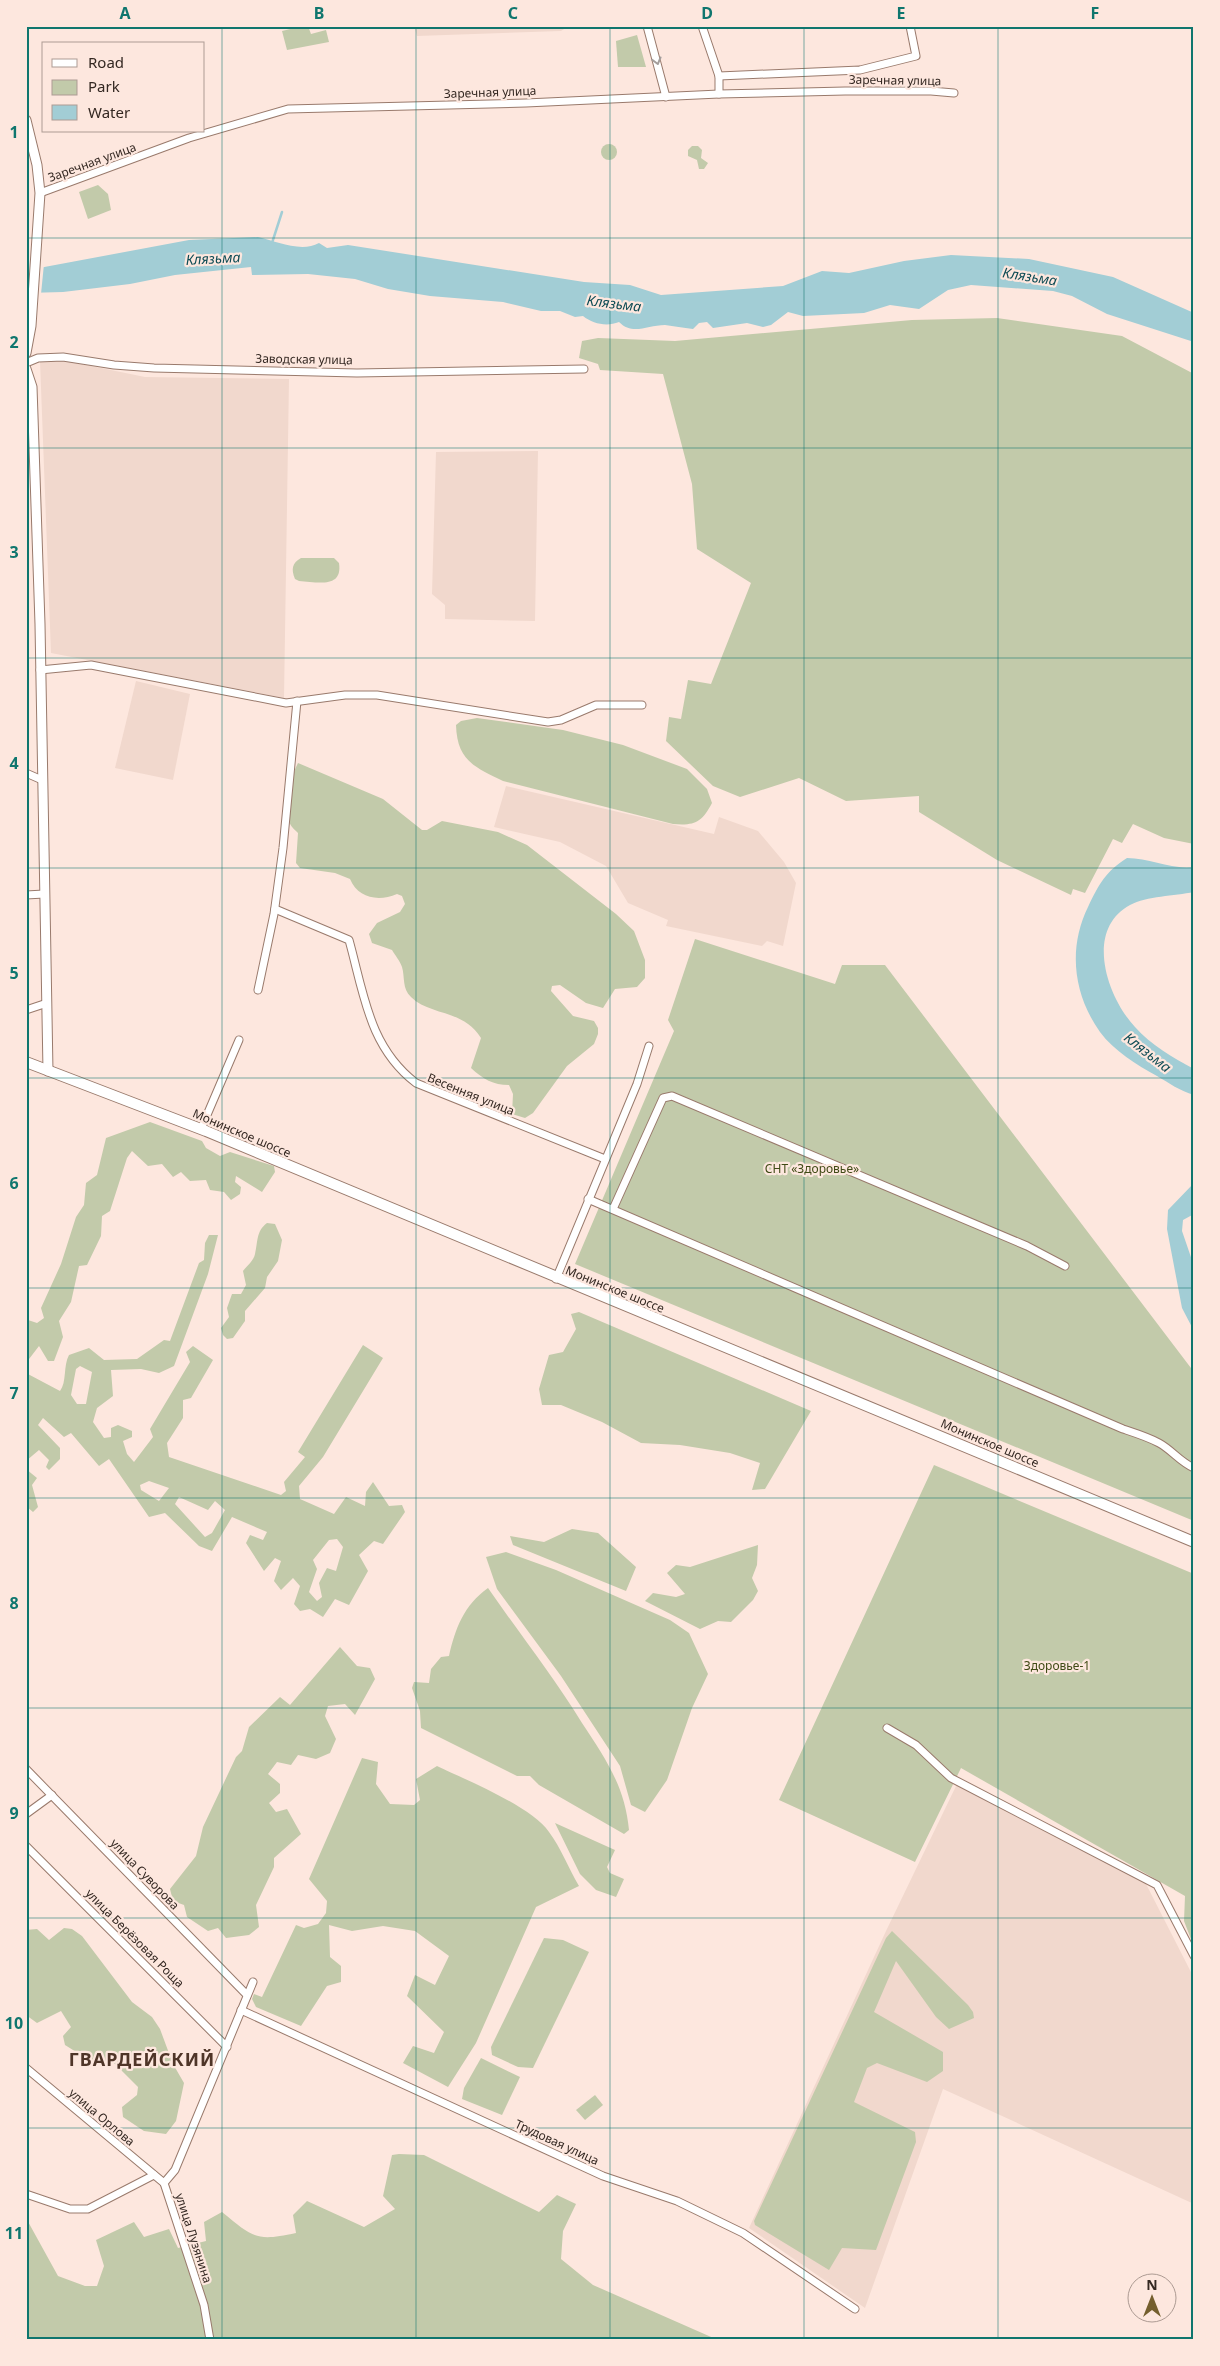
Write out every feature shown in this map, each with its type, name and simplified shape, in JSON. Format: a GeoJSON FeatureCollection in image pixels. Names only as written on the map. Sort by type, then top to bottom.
{"type":"FeatureCollection","features":[{"type":"Feature","properties":{"kind":"main road","name":"Монинское шоссе"},"geometry":{"type":"LineString","coordinates":[[26,1062],[201,1130],[1194,1542]]}},
{"type":"Feature","properties":{"kind":"street"},"geometry":{"type":"LineString","coordinates":[[647,26],[666,97]]}},
{"type":"Feature","properties":{"kind":"street"},"geometry":{"type":"LineString","coordinates":[[702,26],[718,76],[719,94]]}},
{"type":"Feature","properties":{"kind":"street"},"geometry":{"type":"LineString","coordinates":[[718,76],[860,70],[916,56],[910,26]]}},
{"type":"Feature","properties":{"kind":"street","name":"Заречная улица"},"geometry":{"type":"LineString","coordinates":[[40,193],[190,138],[288,109],[719,94],[845,91],[931,91],[954,93]]}},
{"type":"Feature","properties":{"kind":"street"},"geometry":{"type":"LineString","coordinates":[[26,120],[35,152],[40,193],[31,326],[26,353]]}},
{"type":"Feature","properties":{"kind":"street","name":"Заводская улица"},"geometry":{"type":"LineString","coordinates":[[26,363],[38,358],[64,356],[114,365],[154,368],[357,373],[584,369]]}},
{"type":"Feature","properties":{"kind":"street"},"geometry":{"type":"LineString","coordinates":[[26,369],[32,387],[48,1071]]}},
{"type":"Feature","properties":{"kind":"street"},"geometry":{"type":"LineString","coordinates":[[40,670],[91,665],[286,703],[345,695],[376,694],[548,722],[561,720],[596,705],[642,705]]}},
{"type":"Feature","properties":{"kind":"street"},"geometry":{"type":"LineString","coordinates":[[258,990],[275,909],[294,749],[297,701]]}},
{"type":"Feature","properties":{"kind":"street"},"geometry":{"type":"LineString","coordinates":[[26,774],[42,780]]}},
{"type":"Feature","properties":{"kind":"street"},"geometry":{"type":"LineString","coordinates":[[26,895],[44,894]]}},
{"type":"Feature","properties":{"kind":"street","name":"Весенняя улица"},"geometry":{"type":"LineString","coordinates":[[275,909],[349,940],[374,1032],[382,1048],[400,1071],[410,1079],[444,1095],[605,1159]]}},
{"type":"Feature","properties":{"kind":"street"},"geometry":{"type":"LineString","coordinates":[[26,1010],[47,1003]]}},
{"type":"Feature","properties":{"kind":"street"},"geometry":{"type":"LineString","coordinates":[[201,1130],[238,1040]]}},
{"type":"Feature","properties":{"kind":"street"},"geometry":{"type":"LineString","coordinates":[[556,1278],[637,1084],[649,1046]]}},
{"type":"Feature","properties":{"kind":"street"},"geometry":{"type":"LineString","coordinates":[[614,1209],[663,1098],[672,1096],[1027,1246],[1065,1266]]}},
{"type":"Feature","properties":{"kind":"street"},"geometry":{"type":"LineString","coordinates":[[588,1199],[1123,1429],[1151,1439],[1166,1448],[1180,1462],[1194,1468]]}},
{"type":"Feature","properties":{"kind":"street"},"geometry":{"type":"LineString","coordinates":[[887,1728],[916,1745],[951,1778],[1157,1885],[1194,1956]]}},
{"type":"Feature","properties":{"kind":"street","name":"улица Суворова"},"geometry":{"type":"LineString","coordinates":[[26,1769],[247,1995]]}},
{"type":"Feature","properties":{"kind":"street"},"geometry":{"type":"LineString","coordinates":[[26,1814],[52,1795]]}},
{"type":"Feature","properties":{"kind":"street","name":"улица Берёзовая Роща"},"geometry":{"type":"LineString","coordinates":[[26,1846],[227,2047]]}},
{"type":"Feature","properties":{"kind":"street","name":"улица Лузянина"},"geometry":{"type":"LineString","coordinates":[[210,2340],[204,2305],[164,2183],[176,2170],[252,1982]]}},
{"type":"Feature","properties":{"kind":"street","name":"Трудовая улица"},"geometry":{"type":"LineString","coordinates":[[241,2010],[603,2176],[676,2201],[743,2234],[855,2309]]}},
{"type":"Feature","properties":{"kind":"street","name":"улица Орлова"},"geometry":{"type":"LineString","coordinates":[[26,2068],[164,2183]]}},
{"type":"Feature","properties":{"kind":"street"},"geometry":{"type":"LineString","coordinates":[[26,2194],[70,2209],[88,2209],[154,2175]]}},
{"type":"Feature","properties":{"kind":"shaded area"},"geometry":{"type":"Polygon","coordinates":[[[414,26],[569,26],[561,31],[417,36],[414,26]]]}},
{"type":"Feature","properties":{"kind":"shaded area"},"geometry":{"type":"Polygon","coordinates":[[[62,360],[145,377],[289,379],[284,698],[51,653],[40,361],[62,360]]]}},
{"type":"Feature","properties":{"kind":"shaded area"},"geometry":{"type":"Polygon","coordinates":[[[538,451],[535,621],[445,619],[445,605],[432,594],[436,452],[538,451]]]}},
{"type":"Feature","properties":{"kind":"shaded area"},"geometry":{"type":"Polygon","coordinates":[[[136,681],[190,694],[173,780],[115,768],[136,681]]]}},
{"type":"Feature","properties":{"kind":"shaded area"},"geometry":{"type":"Polygon","coordinates":[[[506,786],[714,834],[719,817],[758,831],[784,862],[796,883],[783,946],[767,941],[762,946],[666,926],[668,920],[628,903],[606,866],[560,842],[494,827],[506,786]]]}},
{"type":"Feature","properties":{"kind":"shaded area"},"geometry":{"type":"Polygon","coordinates":[[[957,1784],[1144,1880],[1194,1978],[1194,2204],[943,2089],[865,2308],[749,2228],[886,1931],[957,1784]]]}},
{"type":"Feature","properties":{"kind":"green space"},"geometry":{"type":"Polygon","coordinates":[[[308,26],[311,34],[326,30],[329,42],[287,50],[282,31],[308,26]]]}},
{"type":"Feature","properties":{"kind":"green space"},"geometry":{"type":"Polygon","coordinates":[[[637,35],[646,67],[618,67],[616,41],[637,35]]]}},
{"type":"Feature","properties":{"kind":"green space"},"geometry":{"type":"Polygon","coordinates":[[[609,144],[617,152],[609,160],[601,152],[609,144]]]}},
{"type":"Feature","properties":{"kind":"green space"},"geometry":{"type":"Polygon","coordinates":[[[692,146],[698,146],[702,150],[701,158],[708,163],[704,169],[699,169],[697,160],[688,156],[688,150],[692,146]]]}},
{"type":"Feature","properties":{"kind":"green space"},"geometry":{"type":"Polygon","coordinates":[[[98,185],[108,194],[111,210],[88,219],[79,192],[98,185]]]}},
{"type":"Feature","properties":{"kind":"green space"},"geometry":{"type":"Polygon","coordinates":[[[997,318],[1122,336],[1194,374],[1194,844],[1164,838],[1133,824],[1122,843],[1113,839],[1085,893],[1073,889],[1071,895],[997,860],[919,812],[919,796],[846,801],[799,778],[740,797],[713,786],[666,741],[669,717],[681,719],[688,680],[711,684],[751,583],[697,549],[692,484],[663,374],[600,370],[598,364],[579,358],[582,341],[598,338],[675,341],[912,320],[997,318]]]}},
{"type":"Feature","properties":{"kind":"green space"},"geometry":{"type":"Polygon","coordinates":[[[301,558],[334,558],[339,563],[337,577],[321,583],[295,579],[293,567],[301,558]]]}},
{"type":"Feature","properties":{"kind":"green space"},"geometry":{"type":"Polygon","coordinates":[[[477,718],[563,730],[623,745],[687,769],[707,789],[712,803],[701,819],[687,824],[673,824],[503,781],[469,761],[460,747],[456,725],[461,721],[477,718]]]}},
{"type":"Feature","properties":{"kind":"green space"},"geometry":{"type":"Polygon","coordinates":[[[298,763],[383,799],[422,830],[427,830],[442,821],[498,832],[527,845],[616,914],[634,931],[645,960],[645,978],[637,987],[615,989],[603,1008],[586,1003],[560,985],[552,986],[551,991],[573,1016],[594,1021],[598,1028],[598,1034],[594,1044],[567,1066],[533,1113],[525,1118],[512,1114],[513,1094],[509,1085],[488,1081],[471,1068],[481,1038],[474,1029],[456,1017],[427,1007],[411,997],[405,987],[401,965],[392,950],[372,943],[369,934],[377,923],[400,912],[405,904],[402,896],[397,894],[383,898],[369,897],[358,890],[350,879],[335,873],[300,868],[296,863],[298,833],[290,823],[287,807],[290,783],[298,763]]]}},
{"type":"Feature","properties":{"kind":"green space","name":"СНТ «Здоровье»"},"geometry":{"type":"Polygon","coordinates":[[[695,939],[835,984],[842,965],[885,965],[1194,1372],[1194,1521],[575,1264],[674,1031],[668,1020],[695,939]]]}},
{"type":"Feature","properties":{"kind":"green space"},"geometry":{"type":"Polygon","coordinates":[[[150,1122],[202,1141],[206,1148],[220,1156],[230,1152],[274,1166],[275,1172],[262,1192],[236,1176],[235,1182],[241,1187],[240,1194],[231,1200],[224,1192],[210,1190],[206,1180],[190,1181],[181,1172],[173,1177],[162,1164],[148,1166],[132,1151],[127,1158],[110,1211],[102,1216],[101,1236],[87,1265],[79,1266],[71,1302],[59,1321],[63,1337],[54,1361],[48,1361],[39,1346],[26,1363],[26,1315],[28,1320],[37,1323],[44,1318],[41,1308],[61,1264],[76,1217],[84,1205],[86,1183],[97,1175],[106,1138],[150,1122]]]}},
{"type":"Feature","properties":{"kind":"green space"},"geometry":{"type":"Polygon","coordinates":[[[267,1223],[275,1224],[282,1240],[278,1261],[267,1277],[265,1288],[245,1311],[245,1321],[233,1338],[227,1339],[223,1335],[221,1328],[229,1317],[227,1308],[232,1294],[241,1294],[246,1285],[243,1271],[255,1254],[259,1233],[267,1223]]]}},
{"type":"Feature","properties":{"kind":"green space"},"geometry":{"type":"Polygon","coordinates":[[[209,1235],[218,1235],[208,1274],[174,1366],[159,1373],[141,1369],[111,1370],[113,1396],[97,1408],[93,1422],[104,1438],[111,1437],[111,1428],[118,1425],[132,1431],[132,1437],[123,1441],[127,1454],[134,1462],[153,1437],[150,1429],[190,1362],[186,1352],[193,1346],[213,1360],[191,1398],[183,1400],[183,1418],[167,1443],[169,1457],[281,1495],[286,1491],[284,1482],[305,1457],[298,1452],[363,1345],[383,1358],[323,1457],[299,1486],[300,1499],[334,1514],[346,1497],[365,1506],[366,1492],[373,1482],[389,1506],[402,1505],[405,1512],[383,1544],[374,1541],[359,1555],[368,1571],[349,1605],[335,1599],[323,1617],[310,1609],[300,1611],[294,1604],[300,1586],[293,1578],[281,1590],[274,1581],[281,1561],[275,1558],[264,1571],[246,1543],[250,1535],[263,1540],[267,1532],[232,1517],[212,1551],[199,1546],[165,1513],[149,1517],[109,1459],[99,1466],[71,1433],[64,1437],[43,1418],[38,1425],[60,1448],[60,1459],[49,1470],[46,1467],[49,1460],[39,1450],[26,1461],[26,1373],[60,1391],[64,1383],[69,1355],[89,1348],[104,1360],[137,1359],[164,1340],[170,1341],[199,1263],[204,1260],[205,1243],[209,1235]],[[80,1366],[76,1369],[71,1395],[77,1404],[86,1404],[92,1372],[80,1366]],[[149,1481],[140,1485],[141,1490],[159,1501],[169,1488],[149,1481]],[[179,1497],[175,1504],[205,1537],[212,1533],[225,1510],[215,1501],[208,1510],[179,1497]],[[337,1539],[329,1540],[313,1560],[317,1569],[309,1592],[317,1601],[322,1597],[319,1583],[327,1568],[336,1571],[343,1547],[337,1539]]]}},
{"type":"Feature","properties":{"kind":"green space"},"geometry":{"type":"Polygon","coordinates":[[[579,1312],[811,1411],[765,1489],[752,1490],[760,1463],[730,1453],[680,1445],[641,1443],[602,1422],[561,1405],[542,1405],[539,1389],[549,1355],[563,1352],[576,1329],[571,1314],[579,1312]]]}},
{"type":"Feature","properties":{"kind":"green space","name":"Здоровье-1"},"geometry":{"type":"Polygon","coordinates":[[[934,1465],[1194,1574],[1194,1947],[1184,1921],[1185,1896],[961,1768],[915,1862],[779,1800],[934,1465]]]}},
{"type":"Feature","properties":{"kind":"green space"},"geometry":{"type":"Polygon","coordinates":[[[26,1469],[37,1478],[32,1485],[38,1507],[33,1512],[26,1506],[26,1469]]]}},
{"type":"Feature","properties":{"kind":"green space"},"geometry":{"type":"Polygon","coordinates":[[[572,1529],[598,1533],[636,1567],[626,1591],[513,1545],[510,1536],[544,1542],[572,1529]]]}},
{"type":"Feature","properties":{"kind":"green space"},"geometry":{"type":"Polygon","coordinates":[[[758,1545],[757,1565],[752,1578],[758,1591],[753,1600],[731,1622],[718,1621],[700,1629],[645,1601],[653,1593],[676,1597],[685,1594],[667,1573],[676,1565],[690,1567],[758,1545]]]}},
{"type":"Feature","properties":{"kind":"green space"},"geometry":{"type":"Polygon","coordinates":[[[506,1552],[556,1570],[670,1620],[689,1633],[708,1674],[692,1708],[667,1780],[645,1812],[631,1805],[620,1766],[561,1676],[497,1589],[486,1557],[506,1552]]]}},
{"type":"Feature","properties":{"kind":"green space"},"geometry":{"type":"Polygon","coordinates":[[[488,1588],[559,1688],[613,1773],[627,1814],[629,1830],[624,1834],[539,1785],[530,1776],[517,1776],[421,1728],[420,1711],[412,1688],[414,1682],[429,1683],[431,1669],[441,1657],[449,1656],[454,1636],[462,1618],[473,1602],[488,1588]]]}},
{"type":"Feature","properties":{"kind":"green space"},"geometry":{"type":"Polygon","coordinates":[[[340,1647],[357,1666],[370,1668],[375,1679],[355,1715],[345,1704],[328,1706],[325,1716],[336,1739],[330,1753],[316,1759],[298,1755],[291,1765],[277,1762],[268,1774],[280,1784],[280,1793],[269,1803],[276,1812],[287,1809],[301,1834],[274,1858],[274,1867],[256,1905],[259,1927],[249,1935],[226,1938],[218,1928],[208,1931],[187,1917],[184,1905],[173,1901],[170,1889],[196,1856],[203,1827],[236,1757],[242,1751],[249,1727],[280,1697],[290,1705],[340,1647]]]}},
{"type":"Feature","properties":{"kind":"green space"},"geometry":{"type":"Polygon","coordinates":[[[362,1758],[378,1762],[376,1784],[390,1804],[414,1805],[420,1800],[416,1779],[437,1766],[513,1803],[540,1822],[549,1832],[579,1886],[536,1907],[476,2043],[448,2087],[403,2063],[413,2046],[434,2053],[444,2032],[407,1996],[415,1975],[435,1985],[449,1956],[415,1931],[383,1926],[352,1931],[329,1925],[330,1957],[341,1966],[341,1982],[327,1986],[301,2026],[256,2007],[252,1999],[254,1994],[262,1997],[296,1925],[304,1928],[318,1924],[326,1913],[327,1901],[309,1879],[362,1758]]]}},
{"type":"Feature","properties":{"kind":"green space"},"geometry":{"type":"Polygon","coordinates":[[[555,1823],[615,1850],[607,1867],[610,1873],[624,1879],[616,1897],[596,1890],[580,1874],[555,1823]]]}},
{"type":"Feature","properties":{"kind":"green space"},"geometry":{"type":"Polygon","coordinates":[[[64,1928],[72,1929],[82,1936],[132,2002],[152,2017],[160,2029],[173,2064],[184,2083],[176,2121],[166,2134],[144,2131],[123,2117],[122,2107],[137,2095],[138,2087],[112,2061],[105,2064],[89,2060],[65,2045],[63,2036],[71,2027],[61,2011],[37,2023],[26,2015],[26,1930],[37,1929],[49,1940],[64,1928]]]}},
{"type":"Feature","properties":{"kind":"green space"},"geometry":{"type":"Polygon","coordinates":[[[892,1931],[968,2005],[973,2012],[974,2018],[949,2029],[936,2017],[896,1961],[874,2012],[943,2052],[943,2071],[927,2082],[877,2063],[867,2068],[854,2102],[915,2132],[916,2142],[876,2250],[842,2248],[829,2270],[755,2225],[754,2221],[886,1938],[892,1931]]]}},
{"type":"Feature","properties":{"kind":"green space"},"geometry":{"type":"Polygon","coordinates":[[[544,1938],[563,1940],[589,1952],[533,2068],[518,2067],[492,2055],[491,2047],[544,1938]]]}},
{"type":"Feature","properties":{"kind":"green space"},"geometry":{"type":"Polygon","coordinates":[[[481,2058],[520,2077],[502,2115],[462,2099],[464,2088],[481,2058]]]}},
{"type":"Feature","properties":{"kind":"green space"},"geometry":{"type":"Polygon","coordinates":[[[595,2095],[603,2105],[585,2120],[576,2110],[595,2095]]]}},
{"type":"Feature","properties":{"kind":"green space"},"geometry":{"type":"Polygon","coordinates":[[[392,2155],[424,2155],[539,2212],[557,2195],[576,2204],[563,2231],[561,2259],[593,2285],[718,2340],[26,2340],[26,2218],[58,2276],[85,2286],[97,2286],[104,2266],[96,2240],[134,2222],[144,2237],[169,2229],[178,2248],[206,2241],[204,2222],[222,2212],[248,2232],[255,2235],[272,2237],[296,2233],[293,2215],[307,2201],[364,2227],[395,2209],[383,2196],[392,2155]]]}},
{"type":"Feature","properties":{"kind":"water","name":"Клязьма"},"geometry":{"type":"Polygon","coordinates":[[[258,237],[297,247],[312,246],[319,243],[327,248],[348,245],[584,282],[630,285],[661,295],[783,286],[822,271],[849,273],[904,261],[951,255],[1029,259],[1113,277],[1194,313],[1194,342],[1107,314],[1072,296],[1053,291],[971,285],[948,290],[919,309],[890,305],[864,313],[803,316],[788,312],[771,325],[763,327],[747,323],[713,328],[707,322],[699,323],[693,329],[658,325],[635,329],[624,326],[619,322],[600,324],[583,316],[575,317],[560,311],[541,311],[503,302],[430,296],[388,289],[355,279],[308,274],[252,275],[251,267],[175,275],[130,284],[63,292],[26,293],[26,266],[39,268],[189,240],[258,237]]]}},
{"type":"Feature","properties":{"kind":"water","name":"Клязьма"},"geometry":{"type":"Polygon","coordinates":[[[1127,858],[1177,867],[1194,867],[1194,892],[1152,898],[1130,905],[1116,916],[1107,930],[1104,947],[1109,982],[1125,1014],[1135,1027],[1155,1045],[1194,1069],[1194,1095],[1179,1089],[1142,1067],[1112,1045],[1100,1032],[1091,1017],[1079,987],[1076,955],[1082,923],[1092,899],[1104,879],[1127,858]]]}},
{"type":"Feature","properties":{"kind":"water"},"geometry":{"type":"Polygon","coordinates":[[[1194,1183],[1194,1214],[1183,1220],[1182,1231],[1194,1266],[1194,1331],[1182,1308],[1167,1229],[1168,1210],[1194,1183]]]}},
{"type":"Feature","properties":{"kind":"pier"},"geometry":{"type":"Polygon","coordinates":[[[28,264],[44,264],[41,294],[26,295],[28,264]]]}},
{"type":"Feature","properties":{"kind":"waterway"},"geometry":{"type":"LineString","coordinates":[[272,243],[282,212]]}},
{"type":"Feature","properties":{"kind":"district","name":"ГВАРДЕЙСКИЙ"},"geometry":{"type":"Point","coordinates":[142,2059]}}]}
